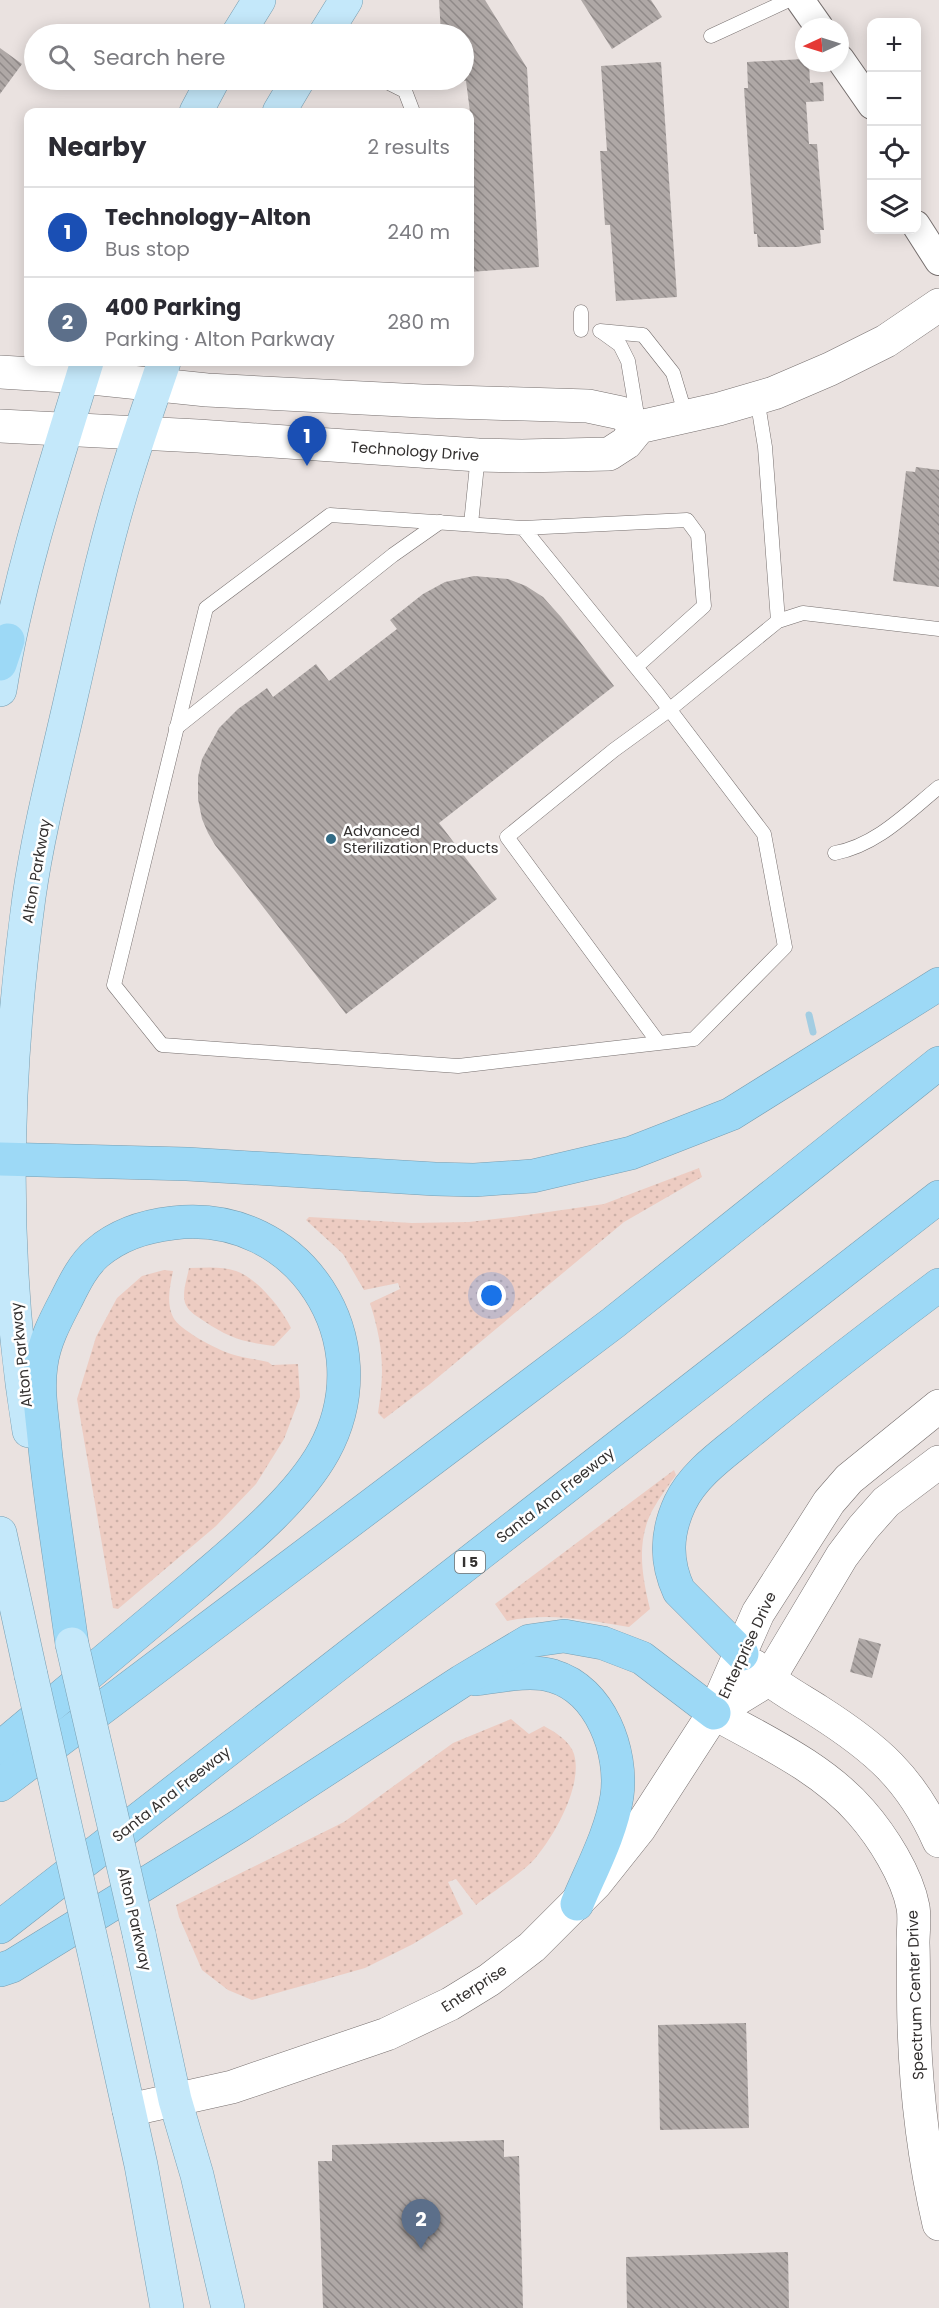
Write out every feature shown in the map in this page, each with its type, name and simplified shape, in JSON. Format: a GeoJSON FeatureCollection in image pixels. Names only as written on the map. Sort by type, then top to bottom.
{"type":"FeatureCollection","features":[{"type":"Feature","properties":{"kind":"highway"},"geometry":{"type":"LineString","coordinates":[[4,1159],[187,1164],[435,1179],[474,1180],[532,1176],[630,1153],[731,1114],[939,984]]}},
{"type":"Feature","properties":{"kind":"highway"},"geometry":{"type":"LineString","coordinates":[[0,1785],[613,1323],[939,1063]]}},
{"type":"Feature","properties":{"kind":"highway","name":"Santa Ana Freeway"},"geometry":{"type":"LineString","coordinates":[[0,1927],[939,1197]]}},
{"type":"Feature","properties":{"kind":"highway"},"geometry":{"type":"LineString","coordinates":[[0,1748],[242,1544],[294,1492],[323,1453],[337,1423],[342,1405],[345,1361],[340,1338],[333,1316],[318,1287],[301,1267],[282,1251],[261,1238],[237,1228],[207,1222],[184,1221],[128,1233],[95,1254],[78,1276],[54,1322],[46,1343],[39,1384],[50,1493],[72,1644]]}},
{"type":"Feature","properties":{"kind":"highway"},"geometry":{"type":"LineString","coordinates":[[742,1654],[679,1591],[673,1578],[668,1556],[669,1533],[680,1501],[703,1471],[798,1392],[939,1285]]}},
{"type":"Feature","properties":{"kind":"highway"},"geometry":{"type":"LineString","coordinates":[[0,1970],[12,1966],[229,1832],[462,1681],[529,1641],[564,1636],[603,1643],[642,1658],[714,1713]]}},
{"type":"Feature","properties":{"kind":"highway"},"geometry":{"type":"LineString","coordinates":[[462,1681],[512,1673],[553,1676],[576,1688],[588,1700],[610,1733],[617,1762],[617,1796],[608,1830],[577,1904]]}},
{"type":"Feature","properties":{"kind":"main road"},"geometry":{"type":"LineString","coordinates":[[244,24],[259,0]]}},
{"type":"Feature","properties":{"kind":"main road"},"geometry":{"type":"LineString","coordinates":[[331,24],[346,0]]}},
{"type":"Feature","properties":{"kind":"main road"},"geometry":{"type":"LineString","coordinates":[[198,108],[208,90]]}},
{"type":"Feature","properties":{"kind":"main road"},"geometry":{"type":"LineString","coordinates":[[281,108],[292,90]]}},
{"type":"Feature","properties":{"kind":"main road"},"geometry":{"type":"LineString","coordinates":[[0,690],[4,652],[84,369]]}},
{"type":"Feature","properties":{"kind":"main road","name":"Alton Parkway"},"geometry":{"type":"LineString","coordinates":[[160,374],[128,470],[91,610],[56,762],[30,895],[4,1159],[17,1332],[27,1417],[40,1494],[175,2100],[197,2175],[228,2308]]}},
{"type":"Feature","properties":{"kind":"main road"},"geometry":{"type":"LineString","coordinates":[[0,1533],[129,2110],[167,2308]]}},
{"type":"Feature","properties":{"kind":"street"},"geometry":{"type":"LineString","coordinates":[[800,0],[813,18]]}},
{"type":"Feature","properties":{"kind":"street"},"geometry":{"type":"LineString","coordinates":[[849,72],[867,98]]}},
{"type":"Feature","properties":{"kind":"street"},"geometry":{"type":"LineString","coordinates":[[921,233],[939,261]]}},
{"type":"Feature","properties":{"kind":"street"},"geometry":{"type":"LineString","coordinates":[[0,372],[84,369],[160,374],[422,401],[588,406],[621,413],[639,427],[774,393],[830,369],[886,341],[939,305]]}},
{"type":"Feature","properties":{"kind":"street","name":"Technology Drive"},"geometry":{"type":"LineString","coordinates":[[0,426],[522,456],[609,454],[626,443],[639,427]]}},
{"type":"Feature","properties":{"kind":"street","name":"Enterprise Drive"},"geometry":{"type":"LineString","coordinates":[[714,1713],[742,1654],[758,1612],[829,1502],[849,1479],[939,1406]]}},
{"type":"Feature","properties":{"kind":"street","name":"Enterprise Drive"},"geometry":{"type":"LineString","coordinates":[[714,1713],[768,1680],[842,1556],[863,1528],[886,1502],[939,1462]]}},
{"type":"Feature","properties":{"kind":"street"},"geometry":{"type":"LineString","coordinates":[[742,1654],[768,1680],[844,1727],[884,1758],[917,1799],[939,1841]]}},
{"type":"Feature","properties":{"kind":"street","name":"Enterprise"},"geometry":{"type":"LineString","coordinates":[[129,2110],[232,2087],[387,2034],[433,2014],[512,1964],[577,1904],[628,1845],[714,1713]]}},
{"type":"Feature","properties":{"kind":"street","name":"Spectrum Center Drive"},"geometry":{"type":"LineString","coordinates":[[714,1713],[775,1748],[840,1792],[877,1832],[892,1855],[904,1882],[913,1907],[914,2027],[923,2138],[939,2224]]}},
{"type":"Feature","properties":{"kind":"lane"},"geometry":{"type":"LineString","coordinates":[[711,36],[789,0]]}},
{"type":"Feature","properties":{"kind":"lane"},"geometry":{"type":"LineString","coordinates":[[403,90],[412,108]]}},
{"type":"Feature","properties":{"kind":"lane"},"geometry":{"type":"LineString","coordinates":[[581,312],[581,330]]}},
{"type":"Feature","properties":{"kind":"lane"},"geometry":{"type":"LineString","coordinates":[[639,427],[628,361],[620,345],[600,331],[643,335],[673,373],[686,416]]}},
{"type":"Feature","properties":{"kind":"lane"},"geometry":{"type":"LineString","coordinates":[[757,398],[765,447],[778,621]]}},
{"type":"Feature","properties":{"kind":"lane"},"geometry":{"type":"LineString","coordinates":[[471,524],[478,455]]}},
{"type":"Feature","properties":{"kind":"lane"},"geometry":{"type":"LineString","coordinates":[[524,528],[636,667],[764,834],[784,947],[694,1039],[458,1066],[162,1045],[114,985],[206,608],[330,515],[524,528],[687,520],[698,535],[704,606],[636,667]]}},
{"type":"Feature","properties":{"kind":"lane"},"geometry":{"type":"LineString","coordinates":[[176,728],[393,555],[440,522]]}},
{"type":"Feature","properties":{"kind":"lane"},"geometry":{"type":"LineString","coordinates":[[658,1042],[507,837],[778,621],[803,613],[939,629]]}},
{"type":"Feature","properties":{"kind":"lane"},"geometry":{"type":"LineString","coordinates":[[836,853],[854,849],[874,839],[939,787]]}},
{"type":"Feature","properties":{"kind":"shaded area"},"geometry":{"type":"Polygon","coordinates":[[[699,1168],[702,1177],[624,1222],[430,1384],[384,1419],[378,1413],[382,1384],[382,1358],[370,1303],[400,1289],[398,1283],[364,1290],[343,1254],[306,1220],[309,1217],[412,1223],[469,1222],[513,1217],[604,1204],[699,1168]]]}},
{"type":"Feature","properties":{"kind":"shaded area"},"geometry":{"type":"Polygon","coordinates":[[[189,1268],[225,1268],[244,1275],[268,1295],[291,1328],[274,1346],[237,1338],[213,1327],[189,1310],[186,1305],[184,1292],[189,1268]]]}},
{"type":"Feature","properties":{"kind":"shaded area"},"geometry":{"type":"Polygon","coordinates":[[[164,1270],[173,1271],[169,1300],[171,1312],[183,1328],[199,1339],[240,1357],[268,1362],[272,1365],[298,1364],[300,1397],[284,1439],[256,1484],[216,1526],[118,1609],[113,1608],[77,1399],[96,1337],[117,1298],[142,1276],[164,1270]]]}},
{"type":"Feature","properties":{"kind":"shaded area"},"geometry":{"type":"Polygon","coordinates":[[[674,1470],[676,1475],[652,1511],[644,1535],[643,1572],[650,1609],[629,1627],[553,1617],[507,1621],[495,1604],[674,1470]]]}},
{"type":"Feature","properties":{"kind":"shaded area"},"geometry":{"type":"Polygon","coordinates":[[[511,1719],[529,1734],[544,1726],[557,1734],[572,1749],[576,1766],[575,1779],[566,1808],[552,1835],[532,1862],[517,1875],[476,1905],[456,1879],[448,1882],[463,1914],[413,1944],[365,1968],[252,2000],[228,1990],[202,1970],[176,1905],[344,1822],[453,1743],[511,1719]]]}},
{"type":"Feature","properties":{"kind":"building"},"geometry":{"type":"Polygon","coordinates":[[[439,0],[485,0],[527,68],[539,267],[474,272],[474,108],[469,108],[467,90],[474,90],[474,24],[440,24],[439,0]]]}},
{"type":"Feature","properties":{"kind":"building"},"geometry":{"type":"Polygon","coordinates":[[[581,0],[651,0],[662,17],[612,49],[581,0]]]}},
{"type":"Feature","properties":{"kind":"building"},"geometry":{"type":"Polygon","coordinates":[[[0,48],[22,64],[0,94],[0,48]]]}},
{"type":"Feature","properties":{"kind":"building"},"geometry":{"type":"Polygon","coordinates":[[[795,59],[795,72],[809,72],[810,83],[823,82],[824,101],[806,102],[809,144],[817,144],[824,230],[820,230],[821,243],[798,247],[758,247],[757,234],[754,234],[744,88],[748,88],[747,62],[795,59]]]}},
{"type":"Feature","properties":{"kind":"building"},"geometry":{"type":"Polygon","coordinates":[[[661,62],[677,297],[616,301],[610,225],[605,225],[600,151],[607,151],[601,66],[661,62]]]}},
{"type":"Feature","properties":{"kind":"building"},"geometry":{"type":"Polygon","coordinates":[[[916,467],[939,470],[939,587],[893,581],[906,471],[915,472],[916,467]]]}},
{"type":"Feature","properties":{"kind":"building"},"geometry":{"type":"Polygon","coordinates":[[[474,576],[508,579],[526,586],[543,597],[614,686],[439,823],[497,899],[346,1014],[208,833],[202,819],[198,799],[198,777],[202,759],[219,728],[238,709],[267,688],[273,697],[316,664],[329,681],[397,629],[390,620],[423,594],[445,582],[474,576]]]}},
{"type":"Feature","properties":{"kind":"building"},"geometry":{"type":"Polygon","coordinates":[[[859,1638],[881,1644],[872,1678],[850,1672],[859,1638]]]}},
{"type":"Feature","properties":{"kind":"building"},"geometry":{"type":"Polygon","coordinates":[[[746,2023],[749,2128],[660,2130],[658,2025],[746,2023]]]}},
{"type":"Feature","properties":{"kind":"building"},"geometry":{"type":"Polygon","coordinates":[[[504,2140],[504,2157],[519,2156],[523,2308],[323,2308],[318,2161],[332,2161],[332,2145],[504,2140]]]}},
{"type":"Feature","properties":{"kind":"building"},"geometry":{"type":"Polygon","coordinates":[[[788,2252],[789,2308],[627,2308],[626,2257],[788,2252]]]}},
{"type":"Feature","properties":{"kind":"waterway"},"geometry":{"type":"LineString","coordinates":[[809,1015],[813,1032]]}},
{"type":"Feature","properties":{"kind":"place","name":"Technology-Alton"},"geometry":{"type":"Point","coordinates":[307,466]}},
{"type":"Feature","properties":{"kind":"place","name":"Advanced Sterilization Products"},"geometry":{"type":"Point","coordinates":[331,839]}},
{"type":"Feature","properties":{"kind":"place","name":"400 Parking"},"geometry":{"type":"Point","coordinates":[421,2249]}}]}
